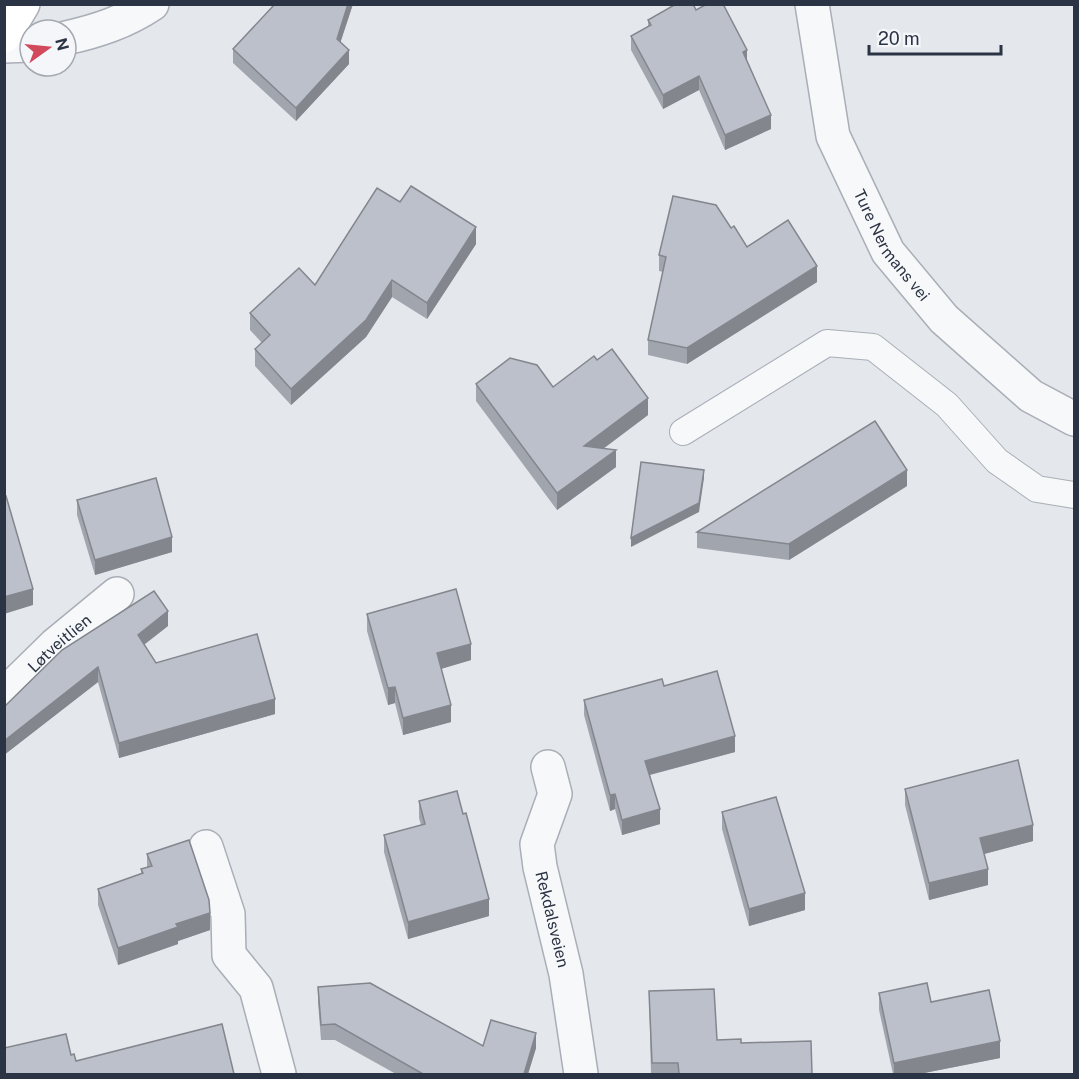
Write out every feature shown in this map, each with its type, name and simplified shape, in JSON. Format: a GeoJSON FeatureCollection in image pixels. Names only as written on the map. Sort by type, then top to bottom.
{"type":"FeatureCollection","features":[{"type":"Feature","properties":{"kind":"street"},"geometry":{"type":"LineString","coordinates":[[4,36],[23,4]]}},
{"type":"Feature","properties":{"kind":"street"},"geometry":{"type":"LineString","coordinates":[[78,35],[131,18],[152,4]]}},
{"type":"Feature","properties":{"kind":"street","name":"Ture Nermans vei"},"geometry":{"type":"LineString","coordinates":[[812,4],[833,136],[888,252],[944,319],[1031,396],[1074,419]]}},
{"type":"Feature","properties":{"kind":"street","name":"Løtveitlien"},"geometry":{"type":"LineString","coordinates":[[4,695],[55,645],[117,594]]}},
{"type":"Feature","properties":{"kind":"street","name":"Rekdalsveien"},"geometry":{"type":"LineString","coordinates":[[548,767],[555,794],[537,844],[540,867],[566,974],[580,1074]]}},
{"type":"Feature","properties":{"kind":"street"},"geometry":{"type":"LineString","coordinates":[[206,847],[228,914],[229,955],[256,988],[279,1074]]}},
{"type":"Feature","properties":{"kind":"lane"},"geometry":{"type":"LineString","coordinates":[[683,432],[827,343],[873,347],[947,405],[997,461],[1037,489],[1074,495]]}},
{"type":"Feature","properties":{"kind":"building"},"geometry":{"type":"Polygon","coordinates":[[[275,4],[348,4],[337,39],[349,50],[296,108],[233,49],[275,4]]]}},
{"type":"Feature","properties":{"kind":"building"},"geometry":{"type":"Polygon","coordinates":[[[676,4],[693,4],[696,10],[707,4],[723,4],[747,50],[743,52],[771,115],[725,135],[699,76],[663,95],[631,36],[651,25],[648,20],[676,4]]]}},
{"type":"Feature","properties":{"kind":"building"},"geometry":{"type":"Polygon","coordinates":[[[411,186],[476,227],[427,303],[392,280],[366,320],[291,389],[255,349],[270,335],[250,313],[299,268],[315,285],[377,188],[400,202],[411,186]]]}},
{"type":"Feature","properties":{"kind":"building"},"geometry":{"type":"Polygon","coordinates":[[[673,196],[716,205],[731,228],[734,226],[747,247],[788,220],[817,266],[687,348],[648,340],[666,257],[659,255],[673,196]]]}},
{"type":"Feature","properties":{"kind":"building"},"geometry":{"type":"Polygon","coordinates":[[[612,349],[648,398],[584,446],[616,450],[557,493],[476,384],[510,358],[537,365],[553,387],[594,356],[597,360],[612,349]]]}},
{"type":"Feature","properties":{"kind":"building"},"geometry":{"type":"Polygon","coordinates":[[[875,421],[907,470],[789,544],[697,532],[875,421]]]}},
{"type":"Feature","properties":{"kind":"building"},"geometry":{"type":"Polygon","coordinates":[[[641,462],[704,470],[699,503],[631,538],[641,462]]]}},
{"type":"Feature","properties":{"kind":"building"},"geometry":{"type":"Polygon","coordinates":[[[156,478],[172,537],[95,560],[77,500],[156,478]]]}},
{"type":"Feature","properties":{"kind":"building"},"geometry":{"type":"Polygon","coordinates":[[[6,496],[33,589],[4,597],[4,497],[6,496]]]}},
{"type":"Feature","properties":{"kind":"building"},"geometry":{"type":"Polygon","coordinates":[[[456,589],[471,644],[437,653],[451,705],[403,718],[395,687],[388,688],[367,614],[456,589]]]}},
{"type":"Feature","properties":{"kind":"building"},"geometry":{"type":"Polygon","coordinates":[[[154,591],[168,611],[138,635],[156,663],[257,634],[275,699],[119,743],[98,667],[4,741],[4,707],[62,650],[154,591]]]}},
{"type":"Feature","properties":{"kind":"building"},"geometry":{"type":"Polygon","coordinates":[[[717,671],[735,736],[645,761],[660,809],[622,820],[615,794],[610,795],[584,700],[662,679],[664,686],[717,671]]]}},
{"type":"Feature","properties":{"kind":"building"},"geometry":{"type":"Polygon","coordinates":[[[1018,760],[1033,825],[980,838],[988,869],[929,883],[905,789],[1018,760]]]}},
{"type":"Feature","properties":{"kind":"building"},"geometry":{"type":"Polygon","coordinates":[[[457,791],[463,814],[466,813],[489,899],[408,922],[384,835],[425,824],[419,801],[457,791]]]}},
{"type":"Feature","properties":{"kind":"building"},"geometry":{"type":"Polygon","coordinates":[[[776,797],[805,893],[749,909],[722,812],[776,797]]]}},
{"type":"Feature","properties":{"kind":"building"},"geometry":{"type":"Polygon","coordinates":[[[189,840],[209,900],[210,913],[176,924],[178,927],[118,948],[98,889],[143,873],[141,869],[152,866],[147,854],[189,840]]]}},
{"type":"Feature","properties":{"kind":"building"},"geometry":{"type":"Polygon","coordinates":[[[370,983],[483,1046],[491,1020],[536,1033],[524,1074],[423,1074],[335,1024],[321,1025],[318,987],[370,983]]]}},
{"type":"Feature","properties":{"kind":"building"},"geometry":{"type":"Polygon","coordinates":[[[927,983],[931,1002],[989,990],[1000,1041],[894,1063],[879,993],[927,983]]]}},
{"type":"Feature","properties":{"kind":"building"},"geometry":{"type":"Polygon","coordinates":[[[714,989],[717,1040],[741,1039],[741,1043],[811,1041],[812,1074],[679,1074],[678,1063],[652,1063],[649,991],[714,989]]]}},
{"type":"Feature","properties":{"kind":"building"},"geometry":{"type":"Polygon","coordinates":[[[222,1024],[234,1074],[4,1074],[4,1048],[66,1034],[71,1055],[74,1054],[76,1061],[222,1024]]]}}]}
